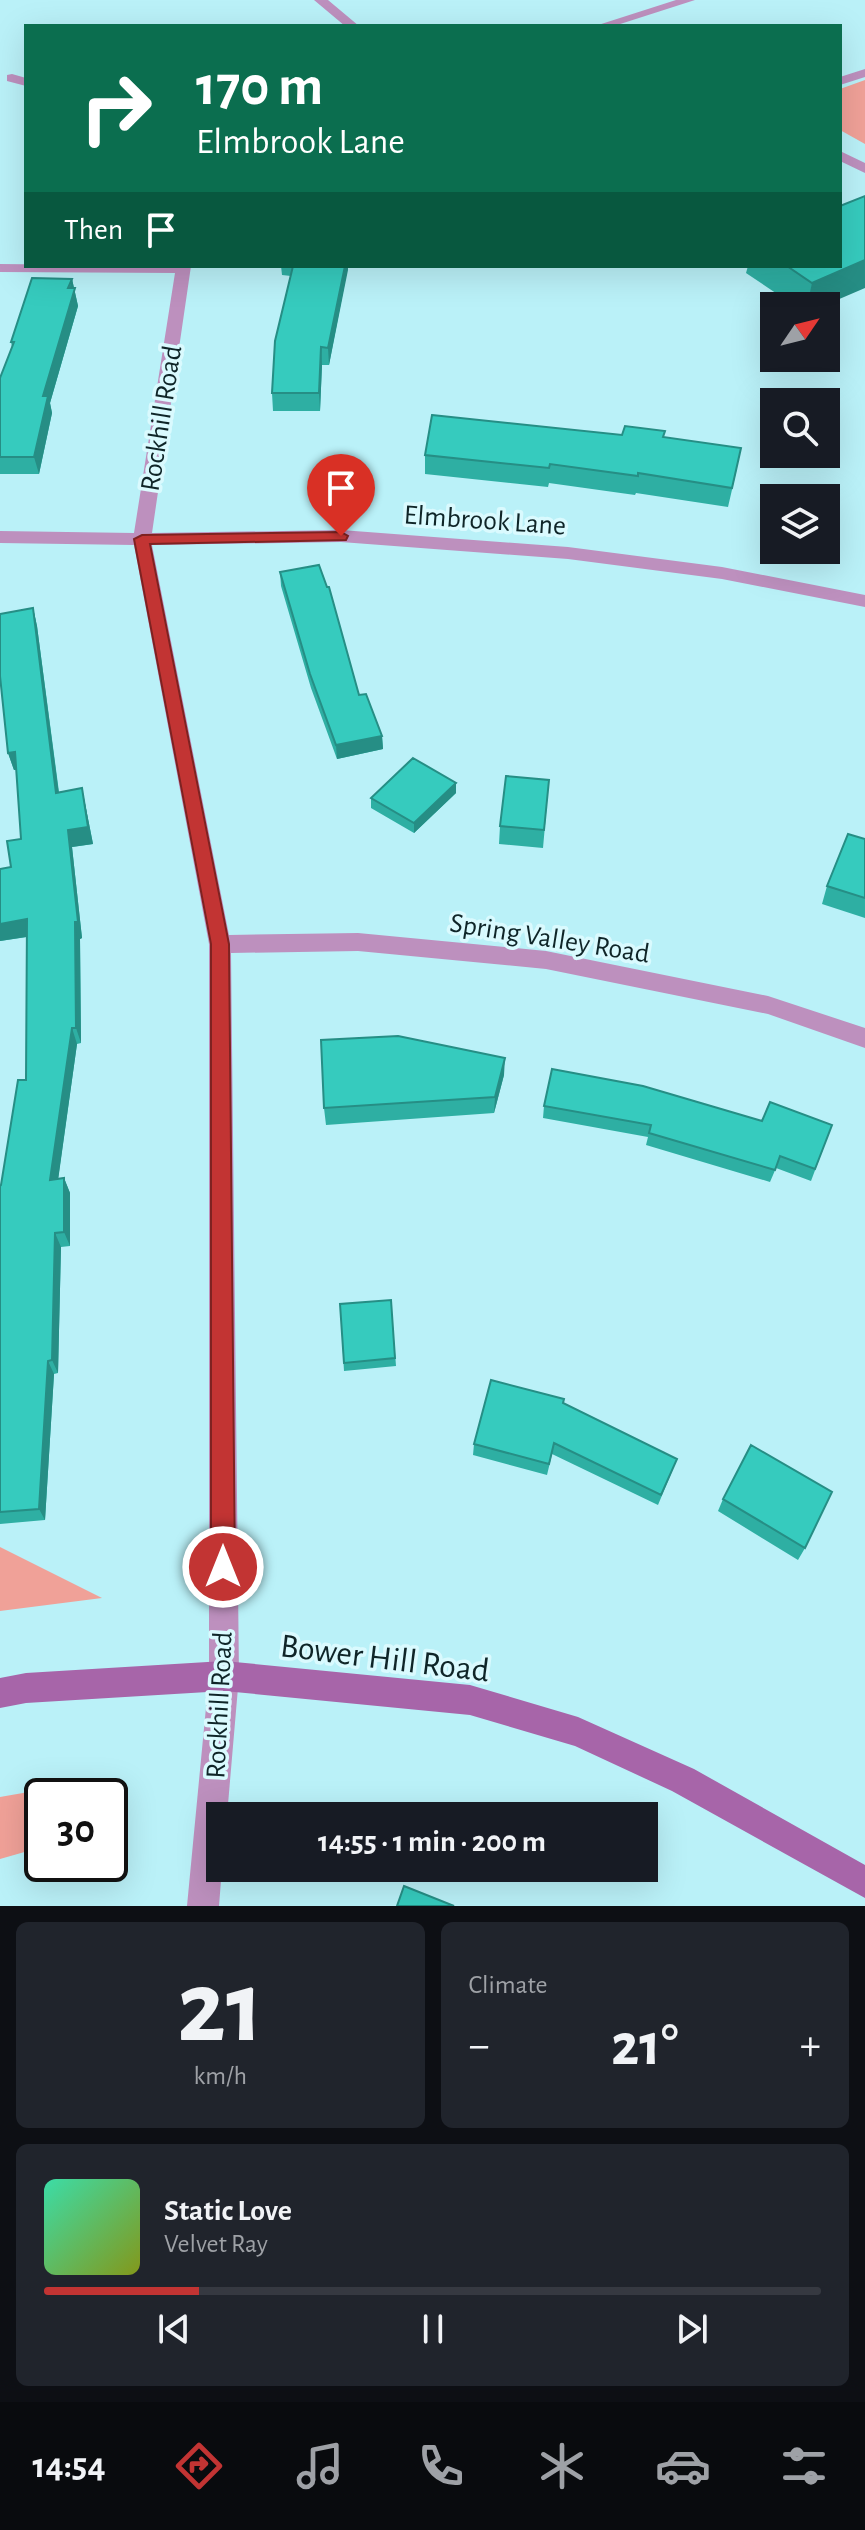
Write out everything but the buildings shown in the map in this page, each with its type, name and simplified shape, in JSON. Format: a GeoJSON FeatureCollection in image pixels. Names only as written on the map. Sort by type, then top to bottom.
{"type":"FeatureCollection","features":[{"type":"Feature","properties":{"kind":"main road","name":"Bower Hill Road"},"geometry":{"type":"LineString","coordinates":[[0,1693],[26,1688],[224,1676],[470,1700],[578,1732],[683,1780],[865,1882]]}},
{"type":"Feature","properties":{"kind":"street"},"geometry":{"type":"LineString","coordinates":[[320,0],[350,24]]}},
{"type":"Feature","properties":{"kind":"street"},"geometry":{"type":"LineString","coordinates":[[608,24],[689,0]]}},
{"type":"Feature","properties":{"kind":"street"},"geometry":{"type":"LineString","coordinates":[[842,80],[865,73]]}},
{"type":"Feature","properties":{"kind":"street"},"geometry":{"type":"LineString","coordinates":[[12,78],[24,81]]}},
{"type":"Feature","properties":{"kind":"street"},"geometry":{"type":"LineString","coordinates":[[842,156],[865,169]]}},
{"type":"Feature","properties":{"kind":"street"},"geometry":{"type":"LineString","coordinates":[[0,268],[183,268]]}},
{"type":"Feature","properties":{"kind":"street","name":"Rockhill Road"},"geometry":{"type":"LineString","coordinates":[[183,268],[142,539],[220,944],[224,1676],[203,1906]]}},
{"type":"Feature","properties":{"kind":"street","name":"Elmbrook Lane"},"geometry":{"type":"LineString","coordinates":[[0,537],[142,539],[341,536],[568,553],[722,573],[865,601]]}},
{"type":"Feature","properties":{"kind":"street","name":"Spring Valley Road"},"geometry":{"type":"LineString","coordinates":[[220,944],[358,942],[546,960],[768,1005],[865,1038]]}},
{"type":"Feature","properties":{"kind":"shaded area"},"geometry":{"type":"Polygon","coordinates":[[[865,80],[865,144],[842,131],[842,88],[865,80]]]}},
{"type":"Feature","properties":{"kind":"shaded area"},"geometry":{"type":"Polygon","coordinates":[[[0,1547],[102,1598],[0,1611],[0,1547]]]}},
{"type":"Feature","properties":{"kind":"shaded area"},"geometry":{"type":"Polygon","coordinates":[[[24,1793],[24,1852],[0,1859],[0,1797],[24,1793]]]}},
{"type":"Feature","properties":{"kind":"route"},"geometry":{"type":"LineString","coordinates":[[223,1567],[220,944],[142,539],[341,536]]}}]}
